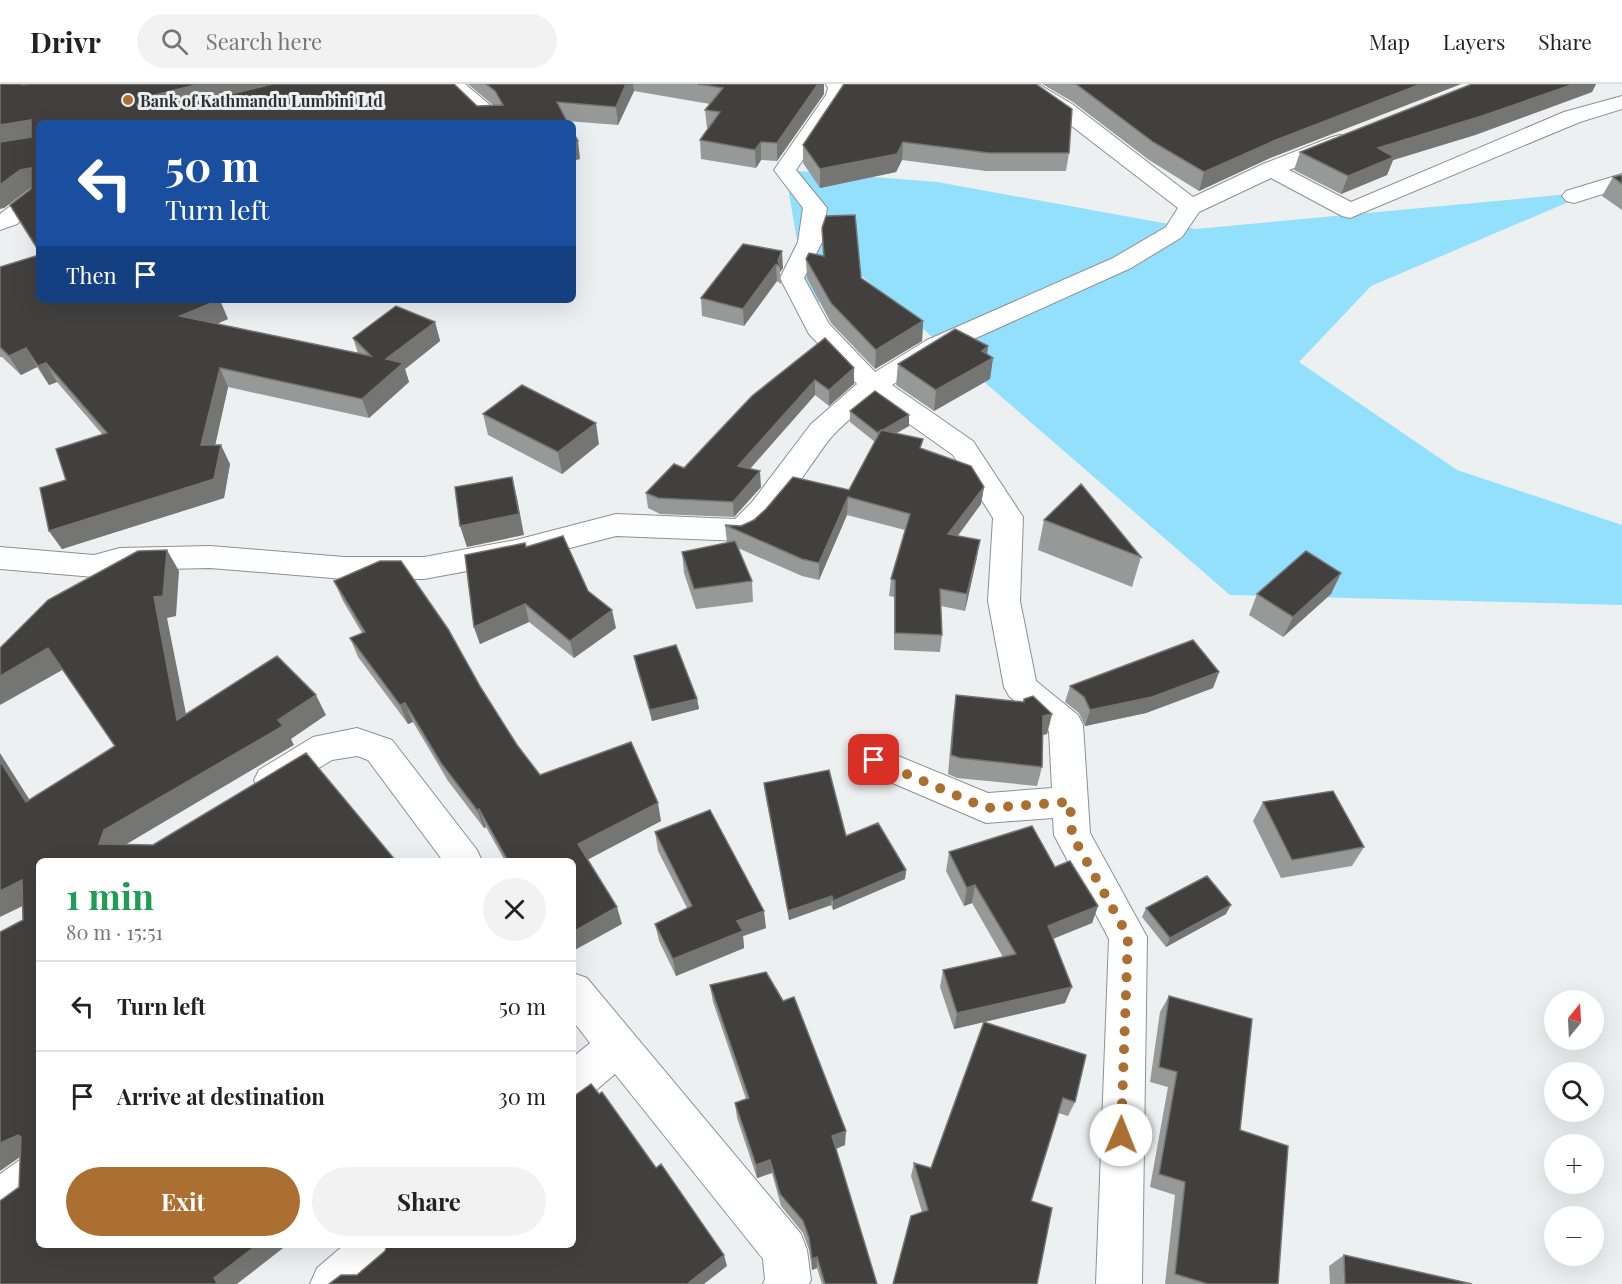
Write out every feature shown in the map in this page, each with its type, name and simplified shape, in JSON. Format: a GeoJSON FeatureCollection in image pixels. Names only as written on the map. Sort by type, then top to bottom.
{"type":"FeatureCollection","features":[{"type":"Feature","properties":{"kind":"street"},"geometry":{"type":"LineString","coordinates":[[453,84],[491,120]]}},
{"type":"Feature","properties":{"kind":"street"},"geometry":{"type":"LineString","coordinates":[[836,84],[839,86],[836,95],[785,170],[815,208],[810,242],[792,278],[818,328],[873,386],[963,448],[1008,517],[1005,601],[1022,687],[1066,725],[1072,835],[1128,936],[1119,1284]]}},
{"type":"Feature","properties":{"kind":"street"},"geometry":{"type":"LineString","coordinates":[[1024,84],[1064,109],[1191,207]]}},
{"type":"Feature","properties":{"kind":"street"},"geometry":{"type":"LineString","coordinates":[[1271,170],[1350,211],[1572,117],[1622,102]]}},
{"type":"Feature","properties":{"kind":"street"},"geometry":{"type":"LineString","coordinates":[[0,558],[93,566],[120,559],[210,556],[344,568],[424,568],[516,551],[616,525],[742,530],[762,509],[821,431],[873,386],[936,346],[1122,263],[1174,232],[1191,207],[1271,170],[1357,135]]}},
{"type":"Feature","properties":{"kind":"street"},"geometry":{"type":"LineString","coordinates":[[1574,196],[1622,181]]}},
{"type":"Feature","properties":{"kind":"street"},"geometry":{"type":"LineString","coordinates":[[0,223],[9,219],[36,197]]}},
{"type":"Feature","properties":{"kind":"street"},"geometry":{"type":"LineString","coordinates":[[70,590],[93,566]]}},
{"type":"Feature","properties":{"kind":"street"},"geometry":{"type":"LineString","coordinates":[[244,795],[325,747],[357,742],[380,750],[462,858]]}},
{"type":"Feature","properties":{"kind":"street"},"geometry":{"type":"LineString","coordinates":[[874,760],[986,808],[1070,802]]}},
{"type":"Feature","properties":{"kind":"street"},"geometry":{"type":"LineString","coordinates":[[576,995],[785,1250],[788,1280],[786,1284]]}},
{"type":"Feature","properties":{"kind":"street"},"geometry":{"type":"LineString","coordinates":[[576,1080],[618,1045]]}},
{"type":"Feature","properties":{"kind":"street"},"geometry":{"type":"LineString","coordinates":[[0,1200],[36,1174]]}},
{"type":"Feature","properties":{"kind":"street"},"geometry":{"type":"LineString","coordinates":[[333,1284],[375,1248]]}},
{"type":"Feature","properties":{"kind":"shaded area"},"geometry":{"type":"Polygon","coordinates":[[[785,170],[937,182],[1196,229],[1592,192],[1371,286],[1299,362],[1457,470],[1622,525],[1622,605],[1230,595],[855,270],[809,311],[785,170]]]}},
{"type":"Feature","properties":{"kind":"building"},"geometry":{"type":"Polygon","coordinates":[[[0,84],[200,84],[142,98],[137,105],[178,107],[272,84],[454,84],[477,106],[503,105],[495,91],[486,84],[626,84],[616,107],[557,102],[566,120],[36,120],[36,246],[10,205],[31,189],[31,168],[20,170],[0,185],[0,142],[31,137],[31,120],[0,125],[0,84]]]}},
{"type":"Feature","properties":{"kind":"building"},"geometry":{"type":"Polygon","coordinates":[[[698,84],[818,84],[777,143],[761,142],[755,150],[700,140],[720,112],[705,110],[723,88],[698,84]]]}},
{"type":"Feature","properties":{"kind":"building"},"geometry":{"type":"Polygon","coordinates":[[[844,84],[1036,84],[1072,109],[1069,153],[989,153],[903,142],[897,154],[820,169],[803,145],[844,84]]]}},
{"type":"Feature","properties":{"kind":"building"},"geometry":{"type":"Polygon","coordinates":[[[1076,84],[1421,84],[1276,140],[1204,172],[1153,142],[1076,84]]]}},
{"type":"Feature","properties":{"kind":"building"},"geometry":{"type":"Polygon","coordinates":[[[1472,84],[1574,84],[1482,116],[1378,148],[1394,157],[1348,176],[1300,152],[1472,84]]]}},
{"type":"Feature","properties":{"kind":"building"},"geometry":{"type":"Polygon","coordinates":[[[1622,175],[1622,184],[1613,177],[1622,175]]]}},
{"type":"Feature","properties":{"kind":"building"},"geometry":{"type":"Polygon","coordinates":[[[855,215],[861,278],[923,321],[876,350],[831,303],[806,259],[809,253],[824,256],[822,228],[826,216],[855,215]]]}},
{"type":"Feature","properties":{"kind":"building"},"geometry":{"type":"Polygon","coordinates":[[[743,244],[782,251],[778,260],[780,267],[776,264],[743,309],[701,298],[743,244]]]}},
{"type":"Feature","properties":{"kind":"building"},"geometry":{"type":"Polygon","coordinates":[[[36,256],[36,303],[212,303],[180,316],[371,356],[353,338],[396,306],[435,322],[386,359],[403,363],[362,399],[220,368],[201,445],[221,445],[214,479],[49,531],[40,488],[66,480],[56,449],[107,433],[46,363],[38,366],[26,348],[9,356],[0,347],[0,267],[36,256]]]}},
{"type":"Feature","properties":{"kind":"building"},"geometry":{"type":"Polygon","coordinates":[[[955,329],[988,346],[982,351],[993,358],[936,390],[898,364],[955,329]]]}},
{"type":"Feature","properties":{"kind":"building"},"geometry":{"type":"Polygon","coordinates":[[[825,338],[854,368],[829,390],[815,380],[738,466],[760,471],[733,502],[658,498],[646,493],[674,464],[684,468],[752,396],[825,338]]]}},
{"type":"Feature","properties":{"kind":"building"},"geometry":{"type":"Polygon","coordinates":[[[522,385],[596,423],[558,452],[483,414],[522,385]]]}},
{"type":"Feature","properties":{"kind":"building"},"geometry":{"type":"Polygon","coordinates":[[[875,391],[909,415],[878,433],[850,411],[875,391]]]}},
{"type":"Feature","properties":{"kind":"building"},"geometry":{"type":"Polygon","coordinates":[[[881,430],[923,439],[920,448],[971,466],[984,487],[948,534],[980,540],[967,594],[940,589],[942,635],[895,633],[895,580],[891,579],[910,514],[848,497],[819,563],[802,559],[725,525],[741,526],[754,520],[793,477],[849,490],[881,430]]]}},
{"type":"Feature","properties":{"kind":"building"},"geometry":{"type":"Polygon","coordinates":[[[512,477],[519,514],[460,526],[455,487],[512,477]]]}},
{"type":"Feature","properties":{"kind":"building"},"geometry":{"type":"Polygon","coordinates":[[[1081,484],[1141,557],[1044,520],[1081,484]]]}},
{"type":"Feature","properties":{"kind":"building"},"geometry":{"type":"Polygon","coordinates":[[[563,536],[588,591],[612,610],[570,641],[525,604],[474,627],[465,555],[525,543],[526,547],[563,536]]]}},
{"type":"Feature","properties":{"kind":"building"},"geometry":{"type":"Polygon","coordinates":[[[735,541],[752,581],[694,589],[682,552],[735,541]]]}},
{"type":"Feature","properties":{"kind":"building"},"geometry":{"type":"Polygon","coordinates":[[[167,550],[163,596],[154,597],[177,720],[277,656],[316,695],[278,720],[283,726],[104,830],[99,844],[153,845],[306,753],[394,858],[36,858],[36,1248],[253,1248],[214,1278],[217,1283],[215,1284],[0,1284],[0,1201],[19,1187],[21,1137],[18,1135],[0,1143],[0,932],[23,920],[22,880],[0,891],[0,761],[26,802],[115,746],[48,648],[0,676],[0,648],[48,600],[138,551],[167,550]]]}},
{"type":"Feature","properties":{"kind":"building"},"geometry":{"type":"Polygon","coordinates":[[[1306,551],[1341,573],[1293,617],[1257,594],[1306,551]]]}},
{"type":"Feature","properties":{"kind":"building"},"geometry":{"type":"Polygon","coordinates":[[[380,561],[401,561],[448,629],[481,688],[517,745],[540,775],[631,742],[658,803],[578,844],[617,907],[576,930],[576,858],[506,858],[479,809],[477,810],[441,763],[405,703],[400,705],[350,638],[365,632],[334,581],[380,561]]]}},
{"type":"Feature","properties":{"kind":"building"},"geometry":{"type":"Polygon","coordinates":[[[1193,640],[1219,672],[1152,697],[1090,710],[1084,697],[1070,686],[1193,640]]]}},
{"type":"Feature","properties":{"kind":"building"},"geometry":{"type":"Polygon","coordinates":[[[676,645],[697,699],[650,710],[634,656],[676,645]]]}},
{"type":"Feature","properties":{"kind":"building"},"geometry":{"type":"Polygon","coordinates":[[[956,695],[1024,702],[1024,699],[1033,696],[1052,714],[1043,716],[1042,767],[951,755],[956,695]]]}},
{"type":"Feature","properties":{"kind":"building"},"geometry":{"type":"Polygon","coordinates":[[[829,770],[846,836],[878,823],[906,870],[833,901],[832,896],[788,911],[764,783],[829,770]]]}},
{"type":"Feature","properties":{"kind":"building"},"geometry":{"type":"Polygon","coordinates":[[[1333,791],[1364,847],[1292,860],[1263,802],[1333,791]]]}},
{"type":"Feature","properties":{"kind":"building"},"geometry":{"type":"Polygon","coordinates":[[[710,810],[764,911],[737,921],[743,931],[673,959],[655,924],[692,906],[655,832],[710,810]]]}},
{"type":"Feature","properties":{"kind":"building"},"geometry":{"type":"Polygon","coordinates":[[[1032,826],[1055,867],[1070,861],[1098,906],[1048,926],[1072,987],[957,1013],[943,970],[1016,954],[975,885],[967,888],[949,852],[1032,826]]]}},
{"type":"Feature","properties":{"kind":"building"},"geometry":{"type":"Polygon","coordinates":[[[1207,876],[1231,905],[1170,938],[1146,908],[1207,876]]]}},
{"type":"Feature","properties":{"kind":"building"},"geometry":{"type":"Polygon","coordinates":[[[766,972],[783,1001],[794,997],[846,1131],[832,1136],[877,1284],[825,1284],[817,1257],[812,1259],[809,1238],[803,1221],[780,1194],[770,1160],[756,1165],[735,1103],[749,1098],[710,985],[766,972]]]}},
{"type":"Feature","properties":{"kind":"building"},"geometry":{"type":"Polygon","coordinates":[[[1169,996],[1252,1019],[1240,1130],[1288,1146],[1278,1284],[1208,1284],[1175,1274],[1185,1182],[1159,1174],[1177,1072],[1159,1067],[1169,996]]]}},
{"type":"Feature","properties":{"kind":"building"},"geometry":{"type":"Polygon","coordinates":[[[984,1022],[1086,1055],[1075,1102],[1063,1098],[1031,1201],[1052,1208],[1037,1284],[893,1284],[911,1216],[928,1210],[914,1163],[931,1168],[984,1022]]]}},
{"type":"Feature","properties":{"kind":"building"},"geometry":{"type":"Polygon","coordinates":[[[591,1084],[599,1094],[602,1092],[656,1168],[661,1164],[724,1255],[687,1284],[329,1284],[341,1275],[357,1275],[386,1248],[576,1248],[576,1095],[591,1084]]]}},
{"type":"Feature","properties":{"kind":"building"},"geometry":{"type":"Polygon","coordinates":[[[1344,1255],[1472,1284],[1345,1284],[1344,1255]]]}},
{"type":"Feature","properties":{"kind":"place","name":"Bank of Kathmandu Lumbini Ltd"},"geometry":{"type":"Point","coordinates":[128,100]}},
{"type":"Feature","properties":{"kind":"route"},"geometry":{"type":"LineString","coordinates":[[874,760],[986,808],[1070,802],[1072,835],[1128,936],[1121,1135]]}}]}
